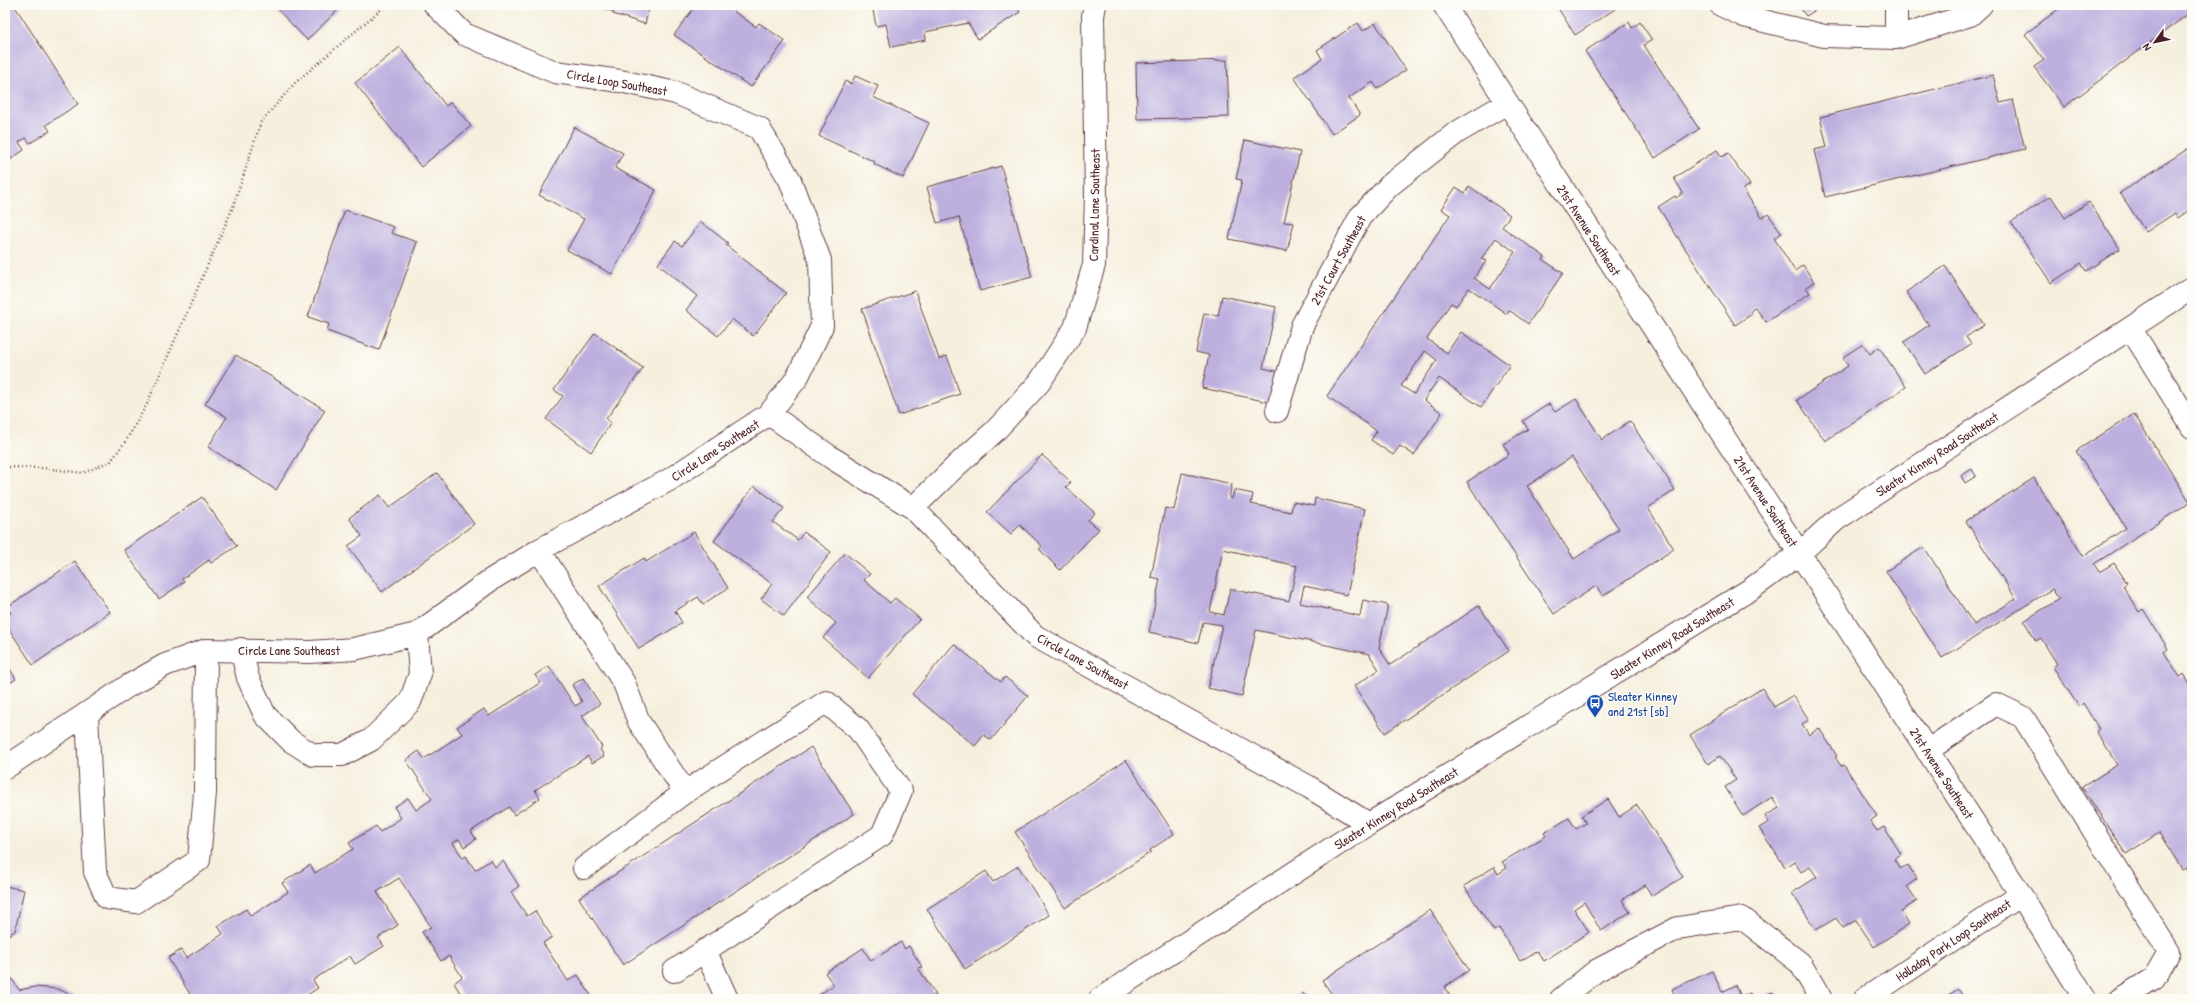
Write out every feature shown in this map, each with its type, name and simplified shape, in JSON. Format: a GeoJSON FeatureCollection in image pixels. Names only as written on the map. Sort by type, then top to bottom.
{"type":"FeatureCollection","features":[{"type":"Feature","properties":{"kind":"street","name":"Circle Loop Southeast"},"geometry":{"type":"LineString","coordinates":[[435,5],[464,34],[554,72],[620,81],[676,93],[760,128],[790,180],[820,260],[822,326],[797,378],[770,414]]}},
{"type":"Feature","properties":{"kind":"street","name":"Cardinal Lane Southeast"},"geometry":{"type":"LineString","coordinates":[[913,508],[995,431],[1040,383],[1075,328],[1094,265],[1096,196],[1093,16],[1095,5]]}},
{"type":"Feature","properties":{"kind":"street","name":"21st Avenue Southeast"},"geometry":{"type":"LineString","coordinates":[[1444,5],[2021,895],[2085,999]]}},
{"type":"Feature","properties":{"kind":"street"},"geometry":{"type":"LineString","coordinates":[[1721,5],[1744,16],[1824,36],[1896,38],[1970,15],[1981,5]]}},
{"type":"Feature","properties":{"kind":"street"},"geometry":{"type":"LineString","coordinates":[[1896,5],[1896,38]]}},
{"type":"Feature","properties":{"kind":"street","name":"21st Court Southeast"},"geometry":{"type":"LineString","coordinates":[[1277,411],[1302,326],[1360,217],[1390,185],[1456,133],[1507,102]]}},
{"type":"Feature","properties":{"kind":"street","name":"Sleater Kinney Road Southeast"},"geometry":{"type":"LineString","coordinates":[[1100,999],[1370,824],[1751,589],[1800,554],[1837,519],[2192,288]]}},
{"type":"Feature","properties":{"kind":"street"},"geometry":{"type":"LineString","coordinates":[[2131,329],[2192,427]]}},
{"type":"Feature","properties":{"kind":"street","name":"Circle Lane Southeast"},"geometry":{"type":"LineString","coordinates":[[5,768],[128,686],[165,665],[206,650],[310,652],[354,649],[417,634],[489,581],[539,550],[669,480],[770,414],[832,458],[913,508],[1036,636],[1309,787],[1370,824]]}},
{"type":"Feature","properties":{"kind":"street"},"geometry":{"type":"LineString","coordinates":[[539,550],[624,683],[639,722],[685,792]]}},
{"type":"Feature","properties":{"kind":"street"},"geometry":{"type":"LineString","coordinates":[[241,650],[248,678],[265,715],[291,741],[313,755],[342,755],[371,740],[410,702],[420,674],[417,634]]}},
{"type":"Feature","properties":{"kind":"street"},"geometry":{"type":"LineString","coordinates":[[86,714],[95,872],[107,898],[136,902],[199,860],[206,793],[206,650]]}},
{"type":"Feature","properties":{"kind":"street"},"geometry":{"type":"LineString","coordinates":[[584,868],[685,792],[826,702],[858,729],[900,791],[882,835],[674,971]]}},
{"type":"Feature","properties":{"kind":"street"},"geometry":{"type":"LineString","coordinates":[[1927,750],[1996,704],[2023,717],[2169,952],[2154,978],[2120,999]]}},
{"type":"Feature","properties":{"kind":"street","name":"Holladay Park Loop Southeast"},"geometry":{"type":"LineString","coordinates":[[1865,999],[2021,895]]}},
{"type":"Feature","properties":{"kind":"street"},"geometry":{"type":"LineString","coordinates":[[1561,999],[1596,971],[1678,928],[1742,918],[1800,962],[1821,999]]}},
{"type":"Feature","properties":{"kind":"street"},"geometry":{"type":"LineString","coordinates":[[705,950],[726,999]]}},
{"type":"Feature","properties":{"kind":"path"},"geometry":{"type":"LineString","coordinates":[[5,467],[44,468],[83,473],[111,461],[127,439],[147,404],[233,207],[261,122],[295,83],[386,5]]}},
{"type":"Feature","properties":{"kind":"building"},"geometry":{"type":"Polygon","coordinates":[[[5,5],[14,5],[78,104],[46,125],[50,131],[30,143],[26,138],[19,142],[24,150],[5,163],[5,5]]]}},
{"type":"Feature","properties":{"kind":"building"},"geometry":{"type":"Polygon","coordinates":[[[273,5],[343,5],[307,40],[273,5]]]}},
{"type":"Feature","properties":{"kind":"building"},"geometry":{"type":"Polygon","coordinates":[[[592,5],[650,5],[645,24],[613,14],[614,12],[592,5]]]}},
{"type":"Feature","properties":{"kind":"building"},"geometry":{"type":"Polygon","coordinates":[[[696,5],[736,5],[732,10],[756,27],[759,23],[785,41],[751,87],[674,35],[696,5]]]}},
{"type":"Feature","properties":{"kind":"building"},"geometry":{"type":"Polygon","coordinates":[[[872,5],[1015,5],[1020,12],[978,39],[968,23],[925,32],[926,40],[891,47],[886,24],[876,26],[872,5]]]}},
{"type":"Feature","properties":{"kind":"building"},"geometry":{"type":"Polygon","coordinates":[[[1556,5],[1612,5],[1615,9],[1575,35],[1556,5]]]}},
{"type":"Feature","properties":{"kind":"building"},"geometry":{"type":"Polygon","coordinates":[[[1798,5],[1824,5],[1806,16],[1798,5]]]}},
{"type":"Feature","properties":{"kind":"building"},"geometry":{"type":"Polygon","coordinates":[[[2064,5],[2192,5],[2192,11],[2064,107],[2034,67],[2044,60],[2025,34],[2064,5]]]}},
{"type":"Feature","properties":{"kind":"building"},"geometry":{"type":"Polygon","coordinates":[[[1629,22],[1632,28],[1640,22],[1652,40],[1644,45],[1699,129],[1655,158],[1585,51],[1629,22]]]}},
{"type":"Feature","properties":{"kind":"building"},"geometry":{"type":"Polygon","coordinates":[[[1358,23],[1363,31],[1375,23],[1406,70],[1377,89],[1373,82],[1349,98],[1360,115],[1332,134],[1294,77],[1322,59],[1317,50],[1358,23]]]}},
{"type":"Feature","properties":{"kind":"building"},"geometry":{"type":"Polygon","coordinates":[[[400,47],[446,106],[451,102],[471,126],[421,167],[355,83],[400,47]]]}},
{"type":"Feature","properties":{"kind":"building"},"geometry":{"type":"Polygon","coordinates":[[[1227,60],[1229,117],[1137,119],[1136,63],[1227,60]]]}},
{"type":"Feature","properties":{"kind":"building"},"geometry":{"type":"Polygon","coordinates":[[[1993,75],[2000,103],[2013,100],[2025,149],[1825,197],[1814,150],[1827,147],[1820,117],[1993,75]]]}},
{"type":"Feature","properties":{"kind":"building"},"geometry":{"type":"Polygon","coordinates":[[[855,76],[878,86],[873,97],[929,123],[903,178],[874,164],[875,162],[819,136],[845,81],[851,84],[855,76]]]}},
{"type":"Feature","properties":{"kind":"building"},"geometry":{"type":"Polygon","coordinates":[[[574,127],[623,153],[615,168],[656,190],[612,274],[567,250],[584,219],[539,195],[574,127]]]}},
{"type":"Feature","properties":{"kind":"building"},"geometry":{"type":"Polygon","coordinates":[[[1245,140],[1300,152],[1284,222],[1294,223],[1287,251],[1229,239],[1242,180],[1236,179],[1245,140]]]}},
{"type":"Feature","properties":{"kind":"building"},"geometry":{"type":"Polygon","coordinates":[[[2192,146],[2192,208],[2178,218],[2175,213],[2146,232],[2120,193],[2192,146]]]}},
{"type":"Feature","properties":{"kind":"building"},"geometry":{"type":"Polygon","coordinates":[[[1717,150],[1722,157],[1728,153],[1750,185],[1743,189],[1762,218],[1768,214],[1782,233],[1774,238],[1795,271],[1803,265],[1814,282],[1806,287],[1810,293],[1766,322],[1755,307],[1750,312],[1752,314],[1735,325],[1658,207],[1675,196],[1676,198],[1683,193],[1674,178],[1717,150]]]}},
{"type":"Feature","properties":{"kind":"building"},"geometry":{"type":"Polygon","coordinates":[[[1001,166],[1032,277],[980,291],[959,217],[937,223],[927,187],[1001,166]]]}},
{"type":"Feature","properties":{"kind":"building"},"geometry":{"type":"Polygon","coordinates":[[[1469,186],[1510,215],[1502,227],[1545,257],[1543,260],[1563,273],[1528,324],[1509,310],[1507,314],[1469,288],[1456,306],[1451,303],[1427,339],[1447,353],[1461,332],[1510,365],[1481,407],[1439,378],[1424,400],[1442,413],[1414,455],[1400,446],[1393,455],[1371,440],[1377,431],[1327,396],[1450,215],[1441,209],[1456,187],[1465,193],[1469,186]],[[1496,238],[1481,259],[1486,261],[1474,278],[1490,289],[1515,252],[1496,238]],[[1425,351],[1401,386],[1414,394],[1437,360],[1425,351]]]}},
{"type":"Feature","properties":{"kind":"building"},"geometry":{"type":"Polygon","coordinates":[[[2051,196],[2065,218],[2089,202],[2120,249],[2086,271],[2081,263],[2051,283],[2011,222],[2051,196]]]}},
{"type":"Feature","properties":{"kind":"building"},"geometry":{"type":"Polygon","coordinates":[[[345,210],[394,227],[391,233],[417,242],[379,350],[327,331],[329,324],[308,317],[345,210]]]}},
{"type":"Feature","properties":{"kind":"building"},"geometry":{"type":"Polygon","coordinates":[[[701,222],[728,243],[726,245],[786,293],[753,336],[732,319],[718,336],[686,310],[697,296],[658,264],[675,241],[682,246],[701,222]]]}},
{"type":"Feature","properties":{"kind":"building"},"geometry":{"type":"Polygon","coordinates":[[[1945,266],[1984,325],[1966,337],[1971,344],[1925,374],[1904,342],[1929,325],[1906,292],[1945,266]]]}},
{"type":"Feature","properties":{"kind":"building"},"geometry":{"type":"Polygon","coordinates":[[[915,291],[939,359],[947,356],[960,394],[899,415],[862,309],[915,291]]]}},
{"type":"Feature","properties":{"kind":"building"},"geometry":{"type":"Polygon","coordinates":[[[1222,296],[1276,307],[1263,368],[1280,372],[1273,403],[1202,388],[1209,355],[1196,352],[1204,313],[1218,316],[1222,296]]]}},
{"type":"Feature","properties":{"kind":"building"},"geometry":{"type":"Polygon","coordinates":[[[595,333],[643,368],[606,419],[611,423],[591,452],[546,419],[563,396],[554,390],[595,333]]]}},
{"type":"Feature","properties":{"kind":"building"},"geometry":{"type":"Polygon","coordinates":[[[1863,344],[1870,354],[1879,347],[1906,387],[1825,441],[1797,400],[1848,366],[1843,357],[1863,344]]]}},
{"type":"Feature","properties":{"kind":"building"},"geometry":{"type":"Polygon","coordinates":[[[236,355],[325,410],[276,490],[208,447],[227,417],[205,404],[236,355]]]}},
{"type":"Feature","properties":{"kind":"building"},"geometry":{"type":"Polygon","coordinates":[[[1576,399],[1602,440],[1630,421],[1675,490],[1648,508],[1674,549],[1603,596],[1596,586],[1554,614],[1467,482],[1509,454],[1503,444],[1528,429],[1523,421],[1549,404],[1555,412],[1576,399]],[[1572,457],[1527,486],[1574,559],[1619,529],[1572,457]]]}},
{"type":"Feature","properties":{"kind":"building"},"geometry":{"type":"Polygon","coordinates":[[[2134,414],[2190,502],[2094,564],[2099,572],[2114,563],[2127,583],[2123,586],[2139,612],[2143,609],[2168,649],[2164,652],[2180,677],[2184,674],[2192,687],[2192,876],[2186,867],[2182,869],[2159,833],[2126,854],[2082,787],[2117,765],[2096,731],[2099,729],[2083,703],[2079,707],[2053,667],[2057,664],[2041,638],[2036,641],[2024,621],[2059,599],[2052,589],[1942,658],[1886,571],[1924,547],[1974,625],[2016,599],[1966,521],[2034,478],[2083,556],[2126,528],[2076,451],[2134,414]]]}},
{"type":"Feature","properties":{"kind":"building"},"geometry":{"type":"Polygon","coordinates":[[[1042,455],[1071,482],[1066,487],[1095,513],[1088,520],[1099,529],[1060,570],[1039,549],[1042,546],[1020,525],[1011,534],[987,512],[1042,455]]]}},
{"type":"Feature","properties":{"kind":"building"},"geometry":{"type":"Polygon","coordinates":[[[1972,469],[1976,476],[1965,483],[1961,476],[1972,469]]]}},
{"type":"Feature","properties":{"kind":"building"},"geometry":{"type":"Polygon","coordinates":[[[437,473],[474,524],[382,592],[348,546],[362,536],[349,518],[380,495],[389,508],[437,473]]]}},
{"type":"Feature","properties":{"kind":"building"},"geometry":{"type":"Polygon","coordinates":[[[1182,473],[1232,484],[1229,498],[1232,499],[1234,490],[1253,494],[1251,504],[1291,512],[1293,502],[1314,506],[1315,498],[1365,509],[1347,595],[1304,586],[1300,603],[1360,616],[1363,600],[1388,605],[1379,648],[1390,665],[1479,606],[1509,651],[1385,733],[1354,686],[1379,670],[1369,654],[1256,630],[1242,696],[1208,688],[1222,625],[1203,622],[1198,643],[1149,632],[1160,579],[1151,577],[1165,508],[1174,510],[1182,473]],[[1223,549],[1210,612],[1224,615],[1230,589],[1289,601],[1297,566],[1223,549]]]}},
{"type":"Feature","properties":{"kind":"building"},"geometry":{"type":"Polygon","coordinates":[[[754,486],[784,508],[773,522],[798,540],[804,532],[831,552],[784,616],[761,599],[772,584],[714,541],[754,486]]]}},
{"type":"Feature","properties":{"kind":"building"},"geometry":{"type":"Polygon","coordinates":[[[202,497],[237,546],[211,563],[209,560],[182,579],[184,582],[159,599],[124,550],[202,497]]]}},
{"type":"Feature","properties":{"kind":"building"},"geometry":{"type":"Polygon","coordinates":[[[694,532],[728,588],[703,604],[698,597],[675,611],[682,623],[639,649],[599,586],[644,558],[646,562],[694,532]]]}},
{"type":"Feature","properties":{"kind":"building"},"geometry":{"type":"Polygon","coordinates":[[[845,553],[870,574],[864,580],[890,603],[895,598],[920,619],[868,678],[823,638],[836,623],[807,597],[845,553]]]}},
{"type":"Feature","properties":{"kind":"building"},"geometry":{"type":"Polygon","coordinates":[[[75,561],[110,612],[33,665],[5,623],[5,617],[11,613],[7,607],[75,561]]]}},
{"type":"Feature","properties":{"kind":"building"},"geometry":{"type":"Polygon","coordinates":[[[954,644],[1001,682],[1005,677],[1028,696],[991,740],[984,735],[975,746],[912,694],[954,644]]]}},
{"type":"Feature","properties":{"kind":"building"},"geometry":{"type":"Polygon","coordinates":[[[5,661],[16,679],[5,686],[5,661]]]}},
{"type":"Feature","properties":{"kind":"building"},"geometry":{"type":"Polygon","coordinates":[[[549,666],[575,706],[582,702],[572,685],[583,678],[600,704],[582,716],[602,747],[600,749],[604,756],[592,763],[588,756],[535,790],[540,798],[514,815],[509,807],[471,831],[476,839],[464,847],[459,839],[453,843],[463,858],[466,856],[475,870],[491,860],[495,867],[503,861],[519,886],[511,892],[527,916],[535,911],[552,937],[543,943],[568,981],[578,975],[593,999],[464,999],[454,983],[462,977],[449,956],[441,961],[422,932],[431,927],[399,878],[377,892],[398,925],[378,938],[384,946],[355,964],[350,956],[313,980],[318,988],[301,999],[286,999],[285,997],[281,999],[193,999],[168,958],[181,950],[186,958],[223,934],[218,926],[246,909],[251,916],[288,892],[282,883],[310,865],[315,873],[353,849],[349,843],[376,826],[380,832],[401,818],[394,807],[408,798],[416,810],[432,799],[406,760],[419,751],[424,759],[462,734],[457,727],[484,709],[489,716],[540,683],[535,675],[549,666]]]}},
{"type":"Feature","properties":{"kind":"building"},"geometry":{"type":"Polygon","coordinates":[[[1762,688],[1774,707],[1793,695],[1809,720],[1802,724],[1809,735],[1819,728],[1837,756],[1835,757],[1841,766],[1844,765],[1877,816],[1870,821],[1877,831],[1884,827],[1901,854],[1894,859],[1900,869],[1908,865],[1917,879],[1907,886],[1917,901],[1901,911],[1909,924],[1874,947],[1856,920],[1843,928],[1836,918],[1816,930],[1792,893],[1817,877],[1810,867],[1801,872],[1794,861],[1785,867],[1759,828],[1769,822],[1765,816],[1779,808],[1772,797],[1743,816],[1725,787],[1736,780],[1720,756],[1708,764],[1690,735],[1762,688]]]}},
{"type":"Feature","properties":{"kind":"building"},"geometry":{"type":"Polygon","coordinates":[[[811,747],[854,814],[623,965],[579,898],[811,747]]]}},
{"type":"Feature","properties":{"kind":"building"},"geometry":{"type":"Polygon","coordinates":[[[1126,760],[1174,834],[1150,850],[1151,852],[1065,908],[1015,832],[1126,760]]]}},
{"type":"Feature","properties":{"kind":"building"},"geometry":{"type":"Polygon","coordinates":[[[1608,799],[1619,817],[1637,805],[1683,877],[1652,896],[1645,885],[1622,900],[1630,912],[1601,931],[1584,902],[1574,909],[1589,932],[1544,961],[1537,951],[1520,961],[1499,928],[1494,931],[1464,886],[1494,867],[1498,874],[1507,868],[1502,862],[1546,836],[1544,833],[1569,818],[1576,829],[1586,823],[1581,816],[1608,799]]]}},
{"type":"Feature","properties":{"kind":"building"},"geometry":{"type":"Polygon","coordinates":[[[1018,866],[1049,915],[965,969],[927,909],[986,871],[993,882],[1018,866]]]}},
{"type":"Feature","properties":{"kind":"building"},"geometry":{"type":"Polygon","coordinates":[[[5,886],[24,890],[15,931],[5,937],[5,886]]]}},
{"type":"Feature","properties":{"kind":"building"},"geometry":{"type":"Polygon","coordinates":[[[1430,910],[1469,970],[1444,987],[1452,999],[1335,999],[1322,980],[1430,910]]]}},
{"type":"Feature","properties":{"kind":"building"},"geometry":{"type":"Polygon","coordinates":[[[901,942],[905,949],[909,946],[922,967],[918,968],[936,995],[929,999],[812,999],[834,985],[825,973],[863,948],[871,961],[901,942]]]}},
{"type":"Feature","properties":{"kind":"building"},"geometry":{"type":"Polygon","coordinates":[[[1712,971],[1722,992],[1736,985],[1741,997],[1750,993],[1753,999],[1676,999],[1672,989],[1712,971]]]}},
{"type":"Feature","properties":{"kind":"building"},"geometry":{"type":"Polygon","coordinates":[[[8,973],[19,990],[35,987],[57,989],[83,999],[5,999],[5,975],[8,973]]]}},
{"type":"Feature","properties":{"kind":"building"},"geometry":{"type":"Polygon","coordinates":[[[1958,989],[1965,999],[1942,999],[1958,989]]]}},
{"type":"Feature","properties":{"kind":"building"},"geometry":{"type":"Polygon","coordinates":[[[2192,991],[2192,999],[2180,999],[2192,991]]]}},
{"type":"Feature","properties":{"kind":"building"},"geometry":{"type":"Polygon","coordinates":[[[1773,992],[1777,999],[1756,999],[1773,992]]]}},
{"type":"Feature","properties":{"kind":"building"},"geometry":{"type":"Polygon","coordinates":[[[1303,993],[1307,999],[1294,999],[1303,993]]]}},
{"type":"Feature","properties":{"kind":"place","name":"Sleater Kinney and 21st [sb]"},"geometry":{"type":"Point","coordinates":[1595,718]}}]}
